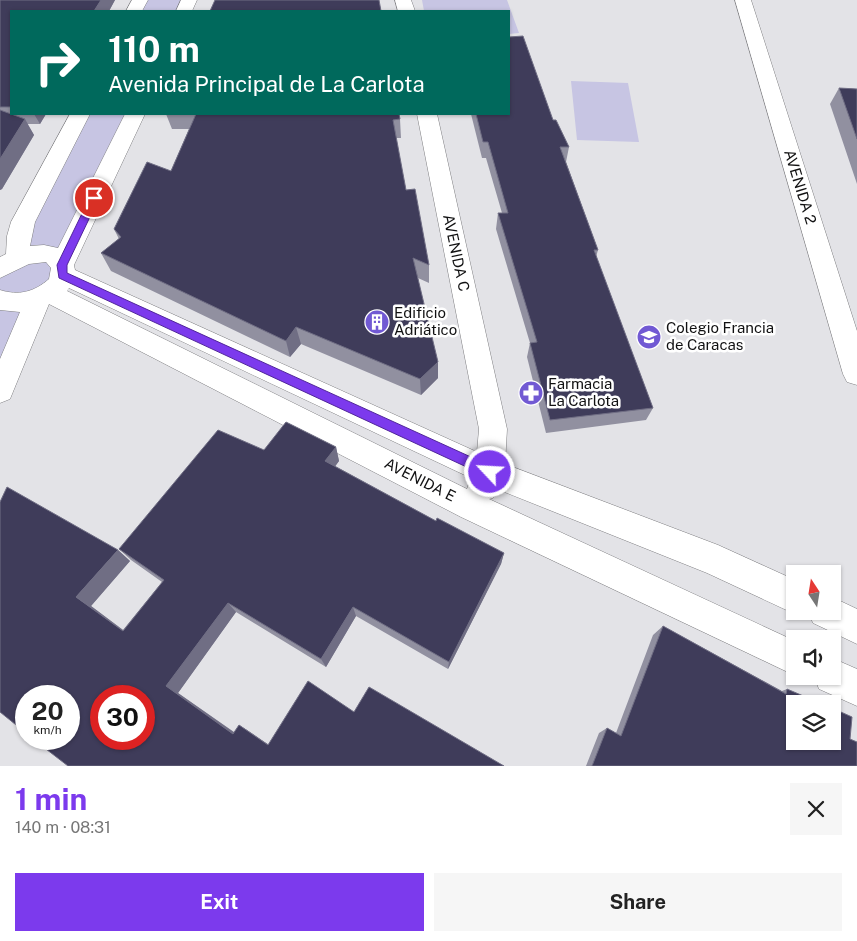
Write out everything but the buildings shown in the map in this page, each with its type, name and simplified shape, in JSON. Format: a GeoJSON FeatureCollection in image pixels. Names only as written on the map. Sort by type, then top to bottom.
{"type":"FeatureCollection","features":[{"type":"Feature","properties":{"kind":"street","name":"AVENIDA 2"},"geometry":{"type":"LineString","coordinates":[[743,0],[857,374]]}},
{"type":"Feature","properties":{"kind":"street"},"geometry":{"type":"LineString","coordinates":[[7,260],[19,236],[23,222],[79,115]]}},
{"type":"Feature","properties":{"kind":"street"},"geometry":{"type":"LineString","coordinates":[[0,391],[135,115]]}},
{"type":"Feature","properties":{"kind":"street","name":"AVENIDA C"},"geometry":{"type":"LineString","coordinates":[[427,115],[493,429],[490,472],[472,506]]}},
{"type":"Feature","properties":{"kind":"street"},"geometry":{"type":"LineString","coordinates":[[7,260],[42,253],[55,257],[53,283]]}},
{"type":"Feature","properties":{"kind":"street"},"geometry":{"type":"LineString","coordinates":[[0,300],[17,304],[53,283]]}},
{"type":"Feature","properties":{"kind":"street"},"geometry":{"type":"LineString","coordinates":[[53,283],[490,472],[718,561],[786,593]]}},
{"type":"Feature","properties":{"kind":"street","name":"AVENIDA E"},"geometry":{"type":"LineString","coordinates":[[53,283],[472,506],[786,655]]}},
{"type":"Feature","properties":{"kind":"street"},"geometry":{"type":"LineString","coordinates":[[841,619],[857,627]]}},
{"type":"Feature","properties":{"kind":"street"},"geometry":{"type":"LineString","coordinates":[[841,680],[857,688]]}},
{"type":"Feature","properties":{"kind":"shaded area"},"geometry":{"type":"Polygon","coordinates":[[[140,0],[189,0],[184,10],[135,10],[140,0]]]}},
{"type":"Feature","properties":{"kind":"shaded area"},"geometry":{"type":"Polygon","coordinates":[[[422,0],[507,0],[519,33],[510,34],[510,10],[424,10],[422,0]]]}},
{"type":"Feature","properties":{"kind":"shaded area"},"geometry":{"type":"Polygon","coordinates":[[[571,81],[628,83],[639,142],[577,140],[571,81]]]}},
{"type":"Feature","properties":{"kind":"shaded area"},"geometry":{"type":"Polygon","coordinates":[[[79,115],[135,115],[0,391],[0,269],[79,115]]]}},
{"type":"Feature","properties":{"kind":"place","name":"Edificio Adriático"},"geometry":{"type":"Point","coordinates":[377,322]}},
{"type":"Feature","properties":{"kind":"place","name":"Colegio Francia de Caracas"},"geometry":{"type":"Point","coordinates":[649,337]}},
{"type":"Feature","properties":{"kind":"place","name":"Farmacia La Carlota"},"geometry":{"type":"Point","coordinates":[531,393]}},
{"type":"Feature","properties":{"kind":"route"},"geometry":{"type":"LineString","coordinates":[[94,198],[62,265],[62,275],[490,472]]}}]}
